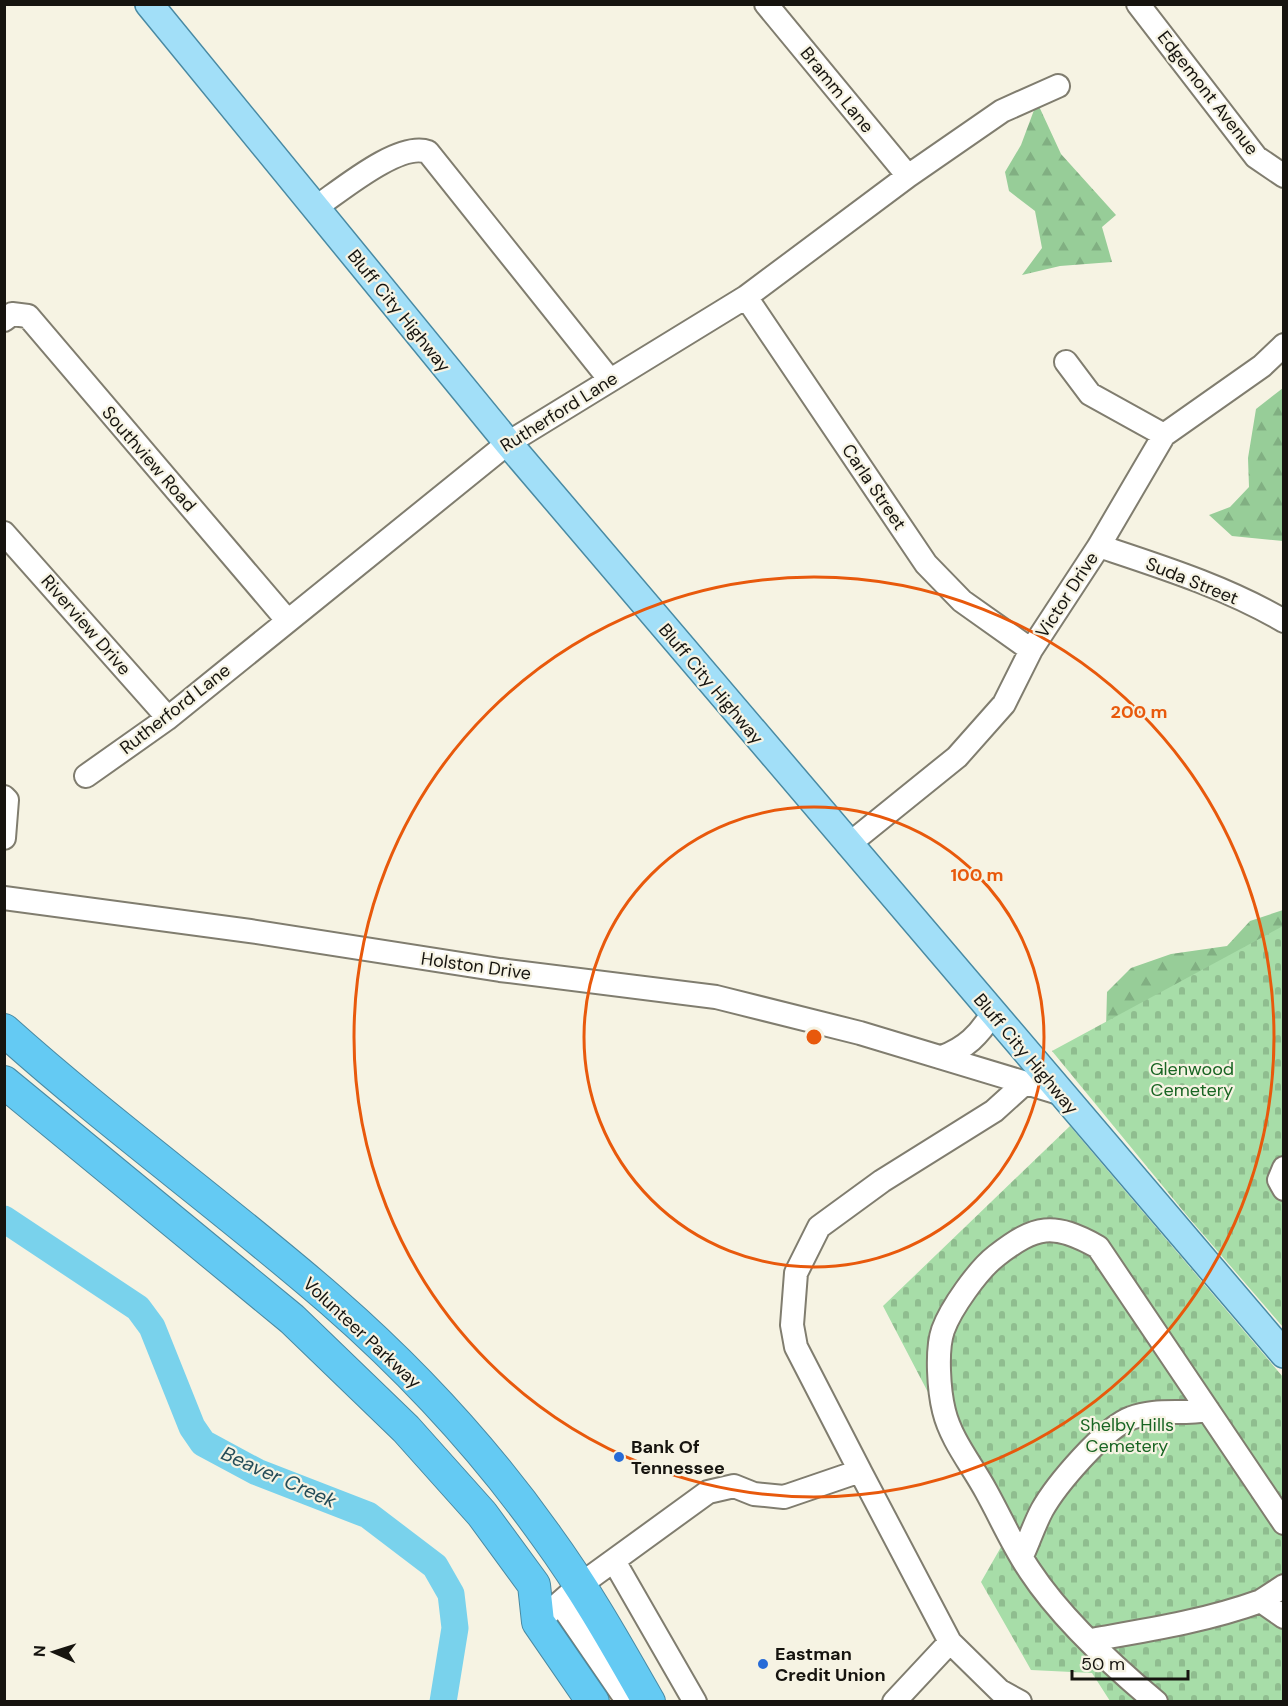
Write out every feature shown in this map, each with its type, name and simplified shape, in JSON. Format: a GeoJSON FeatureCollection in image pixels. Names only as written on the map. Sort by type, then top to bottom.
{"type":"FeatureCollection","features":[{"type":"Feature","properties":{"kind":"highway","name":"Volunteer Parkway"},"geometry":{"type":"LineString","coordinates":[[4,1030],[117,1127],[333,1301],[381,1347],[466,1437],[547,1537],[559,1603],[593,1701]]}},
{"type":"Feature","properties":{"kind":"highway","name":"Volunteer Parkway"},"geometry":{"type":"LineString","coordinates":[[4,1082],[243,1277],[371,1392],[450,1476],[510,1550],[534,1585],[559,1603],[649,1701]]}},
{"type":"Feature","properties":{"kind":"main road","name":"Bluff City Highway"},"geometry":{"type":"LineString","coordinates":[[149,4],[508,443],[1059,1093],[1284,1354]]}},
{"type":"Feature","properties":{"kind":"street","name":"Bramm Lane"},"geometry":{"type":"LineString","coordinates":[[766,4],[908,176]]}},
{"type":"Feature","properties":{"kind":"street","name":"Edgemont Avenue"},"geometry":{"type":"LineString","coordinates":[[1138,4],[1256,157],[1284,176]]}},
{"type":"Feature","properties":{"kind":"street","name":"Rutherford Lane"},"geometry":{"type":"LineString","coordinates":[[86,776],[168,718],[508,443],[746,297],[908,176],[1002,111],[1058,86]]}},
{"type":"Feature","properties":{"kind":"street"},"geometry":{"type":"LineString","coordinates":[[315,208],[395,155],[420,149],[428,152],[610,380]]}},
{"type":"Feature","properties":{"kind":"street","name":"Carla Street"},"geometry":{"type":"LineString","coordinates":[[746,297],[926,564],[962,601],[1031,650]]}},
{"type":"Feature","properties":{"kind":"street","name":"Southview Road"},"geometry":{"type":"LineString","coordinates":[[4,320],[12,314],[28,316],[287,620]]}},
{"type":"Feature","properties":{"kind":"street","name":"Victor Drive"},"geometry":{"type":"LineString","coordinates":[[848,845],[957,757],[1004,704],[1031,650],[1099,546],[1164,435],[1262,366],[1284,345]]}},
{"type":"Feature","properties":{"kind":"street"},"geometry":{"type":"LineString","coordinates":[[1066,362],[1090,394],[1164,435]]}},
{"type":"Feature","properties":{"kind":"street","name":"Riverview Drive"},"geometry":{"type":"LineString","coordinates":[[4,533],[168,718]]}},
{"type":"Feature","properties":{"kind":"street","name":"Suda Street"},"geometry":{"type":"LineString","coordinates":[[1099,546],[1174,571],[1264,609],[1284,621]]}},
{"type":"Feature","properties":{"kind":"street"},"geometry":{"type":"LineString","coordinates":[[4,797],[7,800],[4,838]]}},
{"type":"Feature","properties":{"kind":"street","name":"Holston Drive"},"geometry":{"type":"LineString","coordinates":[[4,898],[250,931],[500,970],[716,997],[942,1057],[1059,1093]]}},
{"type":"Feature","properties":{"kind":"street"},"geometry":{"type":"LineString","coordinates":[[942,1057],[954,1053],[975,1038],[992,1014]]}},
{"type":"Feature","properties":{"kind":"street"},"geometry":{"type":"LineString","coordinates":[[1020,1701],[1000,1690],[950,1642],[796,1347],[792,1325],[796,1273],[819,1227],[882,1181],[994,1111],[1025,1083]]}},
{"type":"Feature","properties":{"kind":"street"},"geometry":{"type":"LineString","coordinates":[[1284,1168],[1279,1180],[1284,1189]]}},
{"type":"Feature","properties":{"kind":"street"},"geometry":{"type":"LineString","coordinates":[[1156,1701],[1065,1617],[1022,1556],[974,1468],[956,1442],[944,1412],[939,1374],[943,1330],[969,1287],[991,1260],[1018,1240],[1044,1229],[1074,1233],[1098,1247],[1284,1523]]}},
{"type":"Feature","properties":{"kind":"street"},"geometry":{"type":"LineString","coordinates":[[1022,1556],[1043,1509],[1077,1464],[1103,1437],[1129,1418],[1158,1412],[1192,1413],[1208,1410]]}},
{"type":"Feature","properties":{"kind":"street"},"geometry":{"type":"LineString","coordinates":[[632,1701],[621,1692],[559,1603],[708,1492],[734,1486],[754,1494],[784,1497],[860,1471]]}},
{"type":"Feature","properties":{"kind":"street"},"geometry":{"type":"LineString","coordinates":[[614,1561],[694,1701]]}},
{"type":"Feature","properties":{"kind":"street"},"geometry":{"type":"LineString","coordinates":[[1091,1640],[1177,1625],[1232,1612],[1261,1601],[1284,1586]]}},
{"type":"Feature","properties":{"kind":"street"},"geometry":{"type":"LineString","coordinates":[[1261,1601],[1284,1617]]}},
{"type":"Feature","properties":{"kind":"street"},"geometry":{"type":"LineString","coordinates":[[894,1701],[950,1642]]}},
{"type":"Feature","properties":{"kind":"green space"},"geometry":{"type":"Polygon","coordinates":[[[1037,102],[1061,154],[1116,215],[1102,227],[1112,262],[1060,266],[1022,275],[1042,248],[1035,211],[1009,191],[1005,172],[1021,145],[1037,102]]]}},
{"type":"Feature","properties":{"kind":"green space"},"geometry":{"type":"Polygon","coordinates":[[[1283,388],[1283,541],[1232,536],[1209,515],[1230,507],[1249,487],[1248,458],[1256,409],[1283,388]]]}},
{"type":"Feature","properties":{"kind":"green space"},"geometry":{"type":"Polygon","coordinates":[[[1283,910],[1283,1069],[1106,1029],[1107,992],[1131,968],[1171,954],[1227,946],[1250,921],[1283,910]]]}},
{"type":"Feature","properties":{"kind":"green space","name":"Glenwood Cemetery"},"geometry":{"type":"Polygon","coordinates":[[[1283,926],[1283,1327],[1189,1218],[1052,1051],[1283,926]]]}},
{"type":"Feature","properties":{"kind":"green space","name":"Shelby Hills Cemetery"},"geometry":{"type":"Polygon","coordinates":[[[1070,1126],[1283,1377],[1283,1701],[1110,1701],[1092,1673],[1031,1670],[981,1582],[1005,1540],[883,1306],[1070,1126]]]}},
{"type":"Feature","properties":{"kind":"waterway","name":"Beaver Creek"},"geometry":{"type":"LineString","coordinates":[[4,1219],[138,1308],[152,1327],[192,1427],[203,1443],[257,1472],[368,1515],[435,1566],[451,1594],[455,1628],[443,1702]]}},
{"type":"Feature","properties":{"kind":"place","name":"Bank Of Tennessee"},"geometry":{"type":"Point","coordinates":[619,1457]}},
{"type":"Feature","properties":{"kind":"place","name":"Eastman Credit Union"},"geometry":{"type":"Point","coordinates":[763,1664]}}]}
